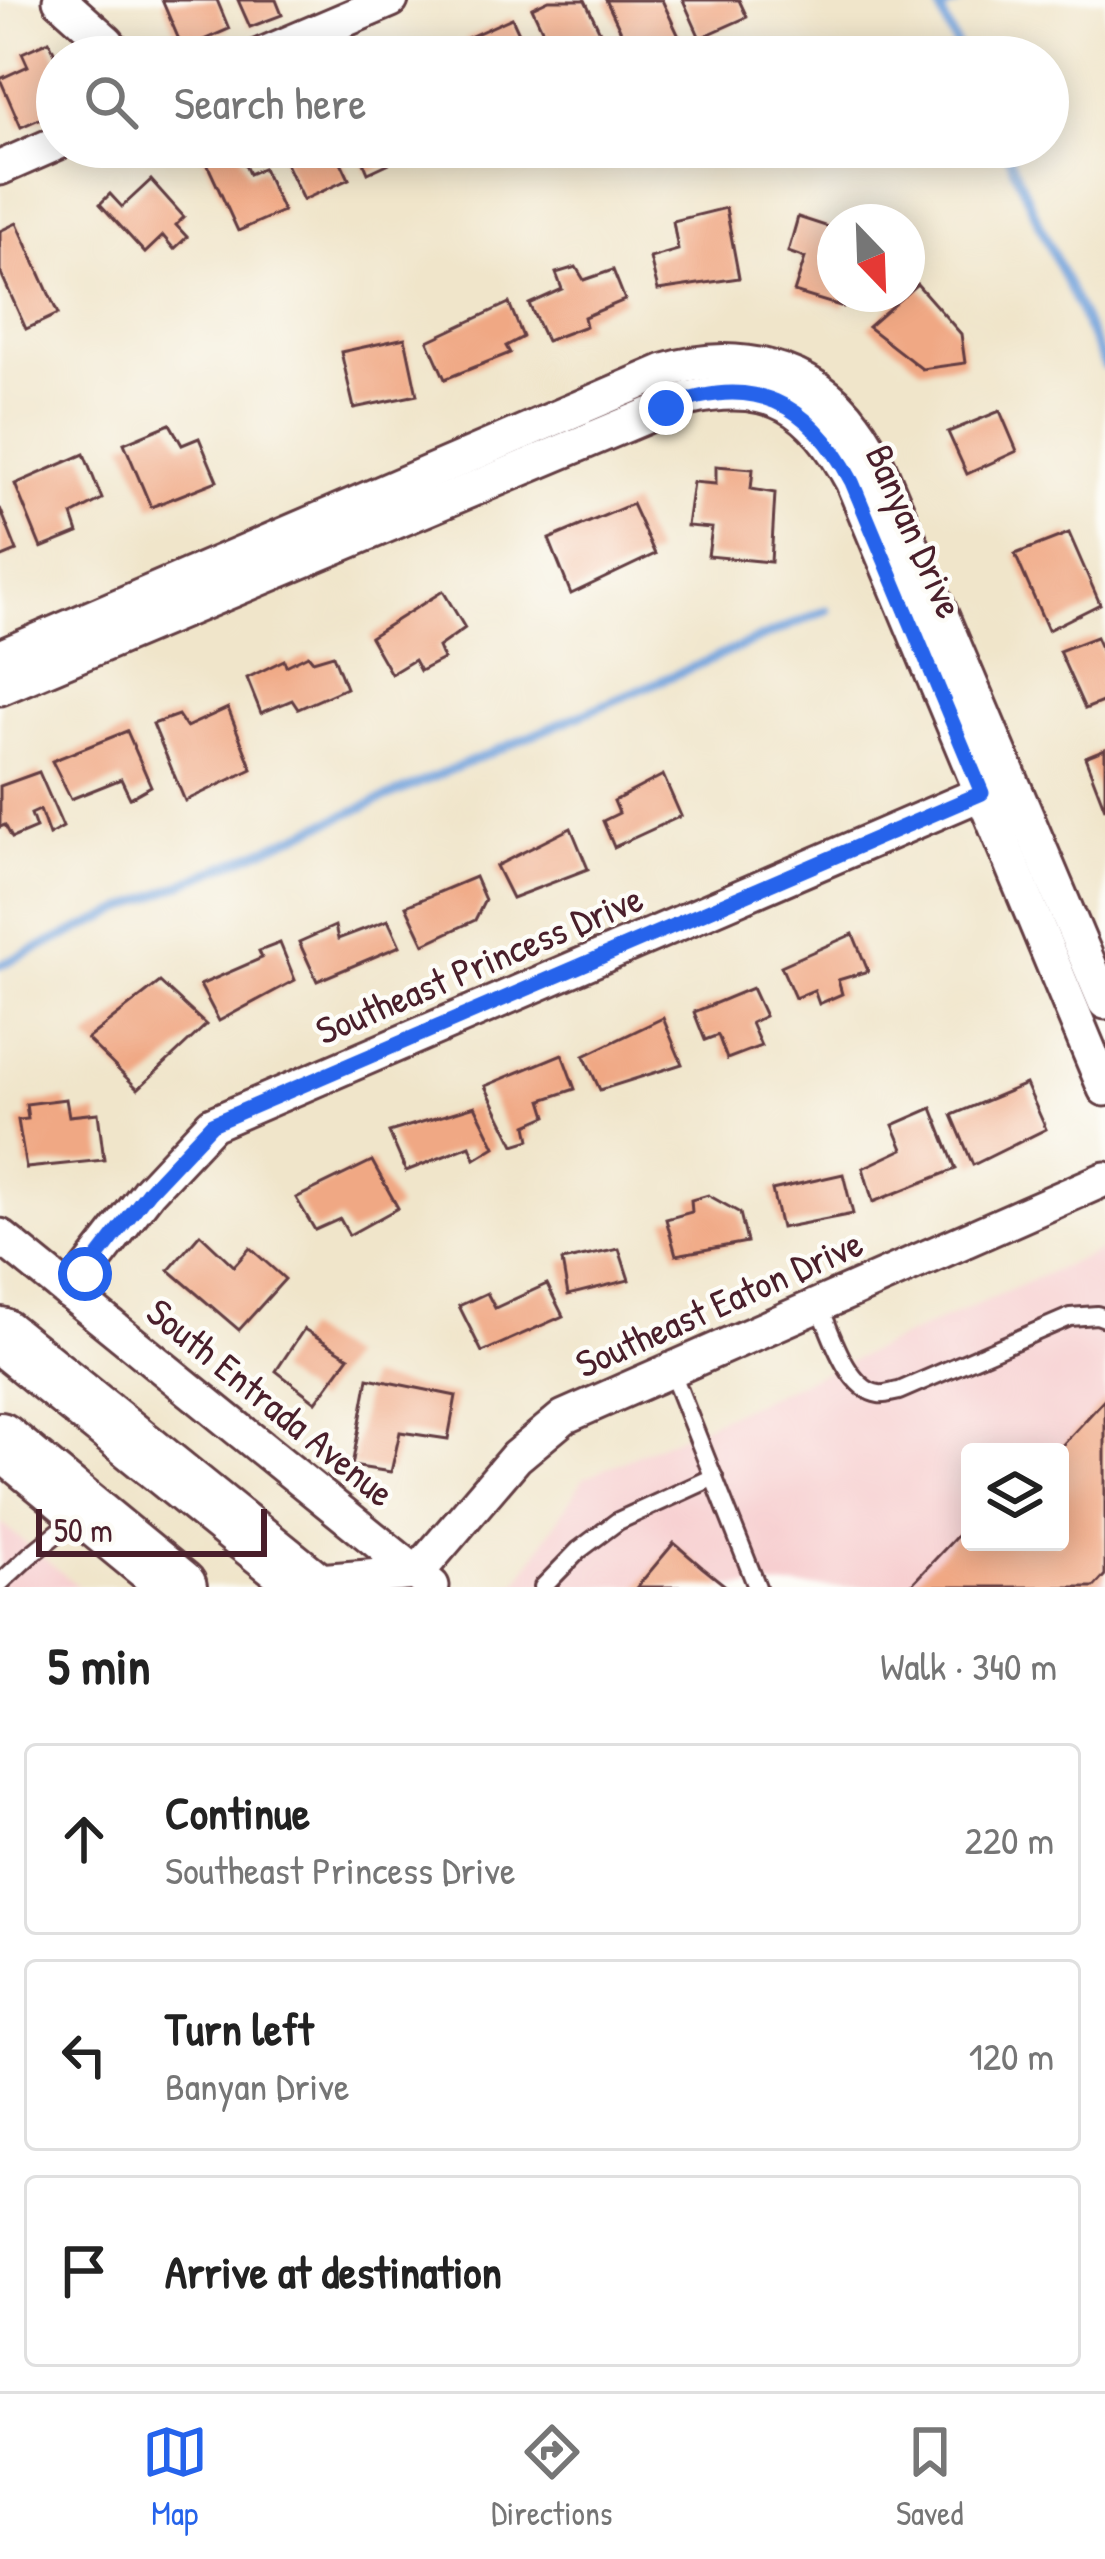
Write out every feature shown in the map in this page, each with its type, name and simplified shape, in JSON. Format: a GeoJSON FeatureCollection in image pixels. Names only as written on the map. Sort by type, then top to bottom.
{"type":"FeatureCollection","features":[{"type":"Feature","properties":{"kind":"main road"},"geometry":{"type":"LineString","coordinates":[[0,1335],[309,1584]]}},
{"type":"Feature","properties":{"kind":"main road"},"geometry":{"type":"LineString","coordinates":[[0,1440],[167,1584]]}},
{"type":"Feature","properties":{"kind":"street"},"geometry":{"type":"LineString","coordinates":[[60,0],[100,36]]}},
{"type":"Feature","properties":{"kind":"street"},"geometry":{"type":"LineString","coordinates":[[306,36],[391,0]]}},
{"type":"Feature","properties":{"kind":"street"},"geometry":{"type":"LineString","coordinates":[[0,168],[36,152]]}},
{"type":"Feature","properties":{"kind":"street","name":"Banyan Drive"},"geometry":{"type":"LineString","coordinates":[[0,657],[303,544],[697,380],[758,395],[791,407],[835,451],[919,603],[1105,1001]]}},
{"type":"Feature","properties":{"kind":"street","name":"Banyan Drive"},"geometry":{"type":"LineString","coordinates":[[0,688],[303,544]]}},
{"type":"Feature","properties":{"kind":"street","name":"Banyan Drive"},"geometry":{"type":"LineString","coordinates":[[919,603],[982,793],[1105,1089]]}},
{"type":"Feature","properties":{"kind":"street","name":"Southeast Princess Drive"},"geometry":{"type":"LineString","coordinates":[[70,1293],[149,1191],[212,1124],[982,793]]}},
{"type":"Feature","properties":{"kind":"street","name":"Southeast Eaton Drive"},"geometry":{"type":"LineString","coordinates":[[425,1580],[516,1457],[564,1417],[1105,1179]]}},
{"type":"Feature","properties":{"kind":"street","name":"South Entrada Avenue"},"geometry":{"type":"LineString","coordinates":[[0,1235],[425,1580]]}},
{"type":"Feature","properties":{"kind":"street"},"geometry":{"type":"LineString","coordinates":[[309,1584],[425,1580]]}},
{"type":"Feature","properties":{"kind":"lane"},"geometry":{"type":"LineString","coordinates":[[820,1305],[848,1370],[862,1387],[879,1394],[899,1391],[1070,1317],[1105,1318]]}},
{"type":"Feature","properties":{"kind":"lane"},"geometry":{"type":"LineString","coordinates":[[671,1370],[757,1587]]}},
{"type":"Feature","properties":{"kind":"lane"},"geometry":{"type":"LineString","coordinates":[[543,1587],[579,1550],[618,1521],[714,1477]]}},
{"type":"Feature","properties":{"kind":"lane"},"geometry":{"type":"LineString","coordinates":[[0,1583],[86,1510]]}},
{"type":"Feature","properties":{"kind":"shaded area"},"geometry":{"type":"Polygon","coordinates":[[[1105,1248],[1105,1587],[512,1587],[584,1478],[1105,1248]]]}},
{"type":"Feature","properties":{"kind":"shaded area"},"geometry":{"type":"Polygon","coordinates":[[[0,1522],[79,1587],[0,1587],[0,1522]]]}},
{"type":"Feature","properties":{"kind":"building"},"geometry":{"type":"Polygon","coordinates":[[[162,0],[217,0],[229,29],[213,36],[177,36],[162,0]]]}},
{"type":"Feature","properties":{"kind":"building"},"geometry":{"type":"Polygon","coordinates":[[[238,0],[276,0],[282,15],[250,27],[238,0]]]}},
{"type":"Feature","properties":{"kind":"building"},"geometry":{"type":"Polygon","coordinates":[[[549,0],[585,0],[602,36],[545,36],[532,8],[549,0]]]}},
{"type":"Feature","properties":{"kind":"building"},"geometry":{"type":"Polygon","coordinates":[[[606,0],[662,0],[679,36],[623,36],[606,0]]]}},
{"type":"Feature","properties":{"kind":"building"},"geometry":{"type":"Polygon","coordinates":[[[683,0],[739,0],[747,17],[699,36],[683,0]]]}},
{"type":"Feature","properties":{"kind":"building"},"geometry":{"type":"Polygon","coordinates":[[[512,18],[520,36],[472,36],[512,18]]]}},
{"type":"Feature","properties":{"kind":"building"},"geometry":{"type":"Polygon","coordinates":[[[36,47],[36,120],[21,127],[0,79],[28,66],[22,53],[36,47]]]}},
{"type":"Feature","properties":{"kind":"building"},"geometry":{"type":"Polygon","coordinates":[[[209,168],[246,168],[249,174],[263,168],[283,211],[238,231],[209,168]]]}},
{"type":"Feature","properties":{"kind":"building"},"geometry":{"type":"Polygon","coordinates":[[[288,168],[344,168],[349,179],[303,200],[288,168]]]}},
{"type":"Feature","properties":{"kind":"building"},"geometry":{"type":"Polygon","coordinates":[[[151,180],[184,217],[176,225],[187,237],[174,249],[163,236],[145,253],[100,204],[110,194],[122,207],[151,180]]]}},
{"type":"Feature","properties":{"kind":"building"},"geometry":{"type":"Polygon","coordinates":[[[726,208],[739,278],[658,290],[650,258],[678,250],[673,221],[726,208]]]}},
{"type":"Feature","properties":{"kind":"building"},"geometry":{"type":"Polygon","coordinates":[[[798,217],[817,223],[817,299],[794,292],[805,258],[788,252],[798,217]]]}},
{"type":"Feature","properties":{"kind":"building"},"geometry":{"type":"Polygon","coordinates":[[[17,223],[58,314],[26,329],[0,271],[0,231],[17,223]]]}},
{"type":"Feature","properties":{"kind":"building"},"geometry":{"type":"Polygon","coordinates":[[[576,267],[584,280],[613,270],[625,300],[584,317],[586,326],[546,341],[529,304],[562,289],[556,273],[576,267]]]}},
{"type":"Feature","properties":{"kind":"building"},"geometry":{"type":"Polygon","coordinates":[[[925,293],[961,334],[965,363],[922,369],[868,327],[885,312],[925,312],[925,293]]]}},
{"type":"Feature","properties":{"kind":"building"},"geometry":{"type":"Polygon","coordinates":[[[509,303],[523,337],[506,346],[510,353],[445,379],[428,341],[509,303]]]}},
{"type":"Feature","properties":{"kind":"building"},"geometry":{"type":"Polygon","coordinates":[[[405,338],[417,395],[354,408],[341,352],[405,338]]]}},
{"type":"Feature","properties":{"kind":"building"},"geometry":{"type":"Polygon","coordinates":[[[1000,411],[1017,451],[967,474],[948,432],[1000,411]]]}},
{"type":"Feature","properties":{"kind":"building"},"geometry":{"type":"Polygon","coordinates":[[[170,424],[182,445],[199,438],[217,481],[151,507],[124,443],[170,424]]]}},
{"type":"Feature","properties":{"kind":"building"},"geometry":{"type":"Polygon","coordinates":[[[84,454],[102,499],[72,515],[78,533],[41,548],[15,484],[84,454]]]}},
{"type":"Feature","properties":{"kind":"building"},"geometry":{"type":"Polygon","coordinates":[[[716,466],[753,469],[751,489],[775,493],[771,562],[708,556],[712,528],[687,526],[693,482],[716,484],[716,466]]]}},
{"type":"Feature","properties":{"kind":"building"},"geometry":{"type":"Polygon","coordinates":[[[632,504],[655,554],[571,594],[549,539],[632,504]]]}},
{"type":"Feature","properties":{"kind":"building"},"geometry":{"type":"Polygon","coordinates":[[[0,508],[17,551],[0,558],[0,508]]]}},
{"type":"Feature","properties":{"kind":"building"},"geometry":{"type":"Polygon","coordinates":[[[1069,533],[1100,604],[1048,630],[1015,554],[1069,533]]]}},
{"type":"Feature","properties":{"kind":"building"},"geometry":{"type":"Polygon","coordinates":[[[443,591],[465,628],[438,647],[443,659],[420,671],[414,660],[391,674],[370,637],[443,591]]]}},
{"type":"Feature","properties":{"kind":"building"},"geometry":{"type":"Polygon","coordinates":[[[1096,637],[1105,657],[1105,701],[1085,709],[1059,651],[1096,637]]]}},
{"type":"Feature","properties":{"kind":"building"},"geometry":{"type":"Polygon","coordinates":[[[308,655],[313,661],[333,655],[346,688],[298,709],[292,700],[261,713],[247,678],[284,660],[286,666],[308,655]]]}},
{"type":"Feature","properties":{"kind":"building"},"geometry":{"type":"Polygon","coordinates":[[[228,708],[252,769],[185,801],[153,724],[178,715],[186,727],[228,708]]]}},
{"type":"Feature","properties":{"kind":"building"},"geometry":{"type":"Polygon","coordinates":[[[127,731],[151,786],[130,798],[121,779],[71,799],[52,761],[127,731]]]}},
{"type":"Feature","properties":{"kind":"building"},"geometry":{"type":"Polygon","coordinates":[[[1105,749],[1105,809],[1085,757],[1105,749]]]}},
{"type":"Feature","properties":{"kind":"building"},"geometry":{"type":"Polygon","coordinates":[[[39,772],[63,827],[49,835],[40,810],[31,814],[36,828],[12,838],[5,825],[0,827],[0,786],[39,772]]]}},
{"type":"Feature","properties":{"kind":"building"},"geometry":{"type":"Polygon","coordinates":[[[663,775],[681,816],[614,847],[603,821],[619,813],[614,801],[663,775]]]}},
{"type":"Feature","properties":{"kind":"building"},"geometry":{"type":"Polygon","coordinates":[[[571,828],[588,869],[512,898],[496,866],[571,828]]]}},
{"type":"Feature","properties":{"kind":"building"},"geometry":{"type":"Polygon","coordinates":[[[475,877],[485,900],[475,920],[424,944],[406,906],[475,877]]]}},
{"type":"Feature","properties":{"kind":"building"},"geometry":{"type":"Polygon","coordinates":[[[388,920],[400,946],[317,981],[299,942],[335,926],[338,939],[388,920]]]}},
{"type":"Feature","properties":{"kind":"building"},"geometry":{"type":"Polygon","coordinates":[[[853,934],[868,971],[838,980],[842,994],[819,1004],[814,990],[795,998],[781,966],[853,934]]]}},
{"type":"Feature","properties":{"kind":"building"},"geometry":{"type":"Polygon","coordinates":[[[280,943],[295,980],[219,1021],[200,985],[262,958],[259,951],[280,943]]]}},
{"type":"Feature","properties":{"kind":"building"},"geometry":{"type":"Polygon","coordinates":[[[160,982],[206,1025],[138,1089],[87,1039],[160,982]]]}},
{"type":"Feature","properties":{"kind":"building"},"geometry":{"type":"Polygon","coordinates":[[[752,988],[765,1016],[751,1023],[761,1046],[727,1059],[718,1035],[705,1040],[694,1012],[752,988]]]}},
{"type":"Feature","properties":{"kind":"building"},"geometry":{"type":"Polygon","coordinates":[[[663,1018],[682,1064],[600,1090],[584,1056],[663,1018]]]}},
{"type":"Feature","properties":{"kind":"building"},"geometry":{"type":"Polygon","coordinates":[[[562,1054],[575,1089],[542,1100],[547,1116],[527,1125],[530,1140],[514,1145],[485,1086],[562,1054]]]}},
{"type":"Feature","properties":{"kind":"building"},"geometry":{"type":"Polygon","coordinates":[[[1026,1084],[1046,1129],[973,1165],[952,1115],[1026,1084]]]}},
{"type":"Feature","properties":{"kind":"building"},"geometry":{"type":"Polygon","coordinates":[[[66,1099],[69,1116],[98,1113],[104,1160],[26,1168],[18,1120],[28,1119],[26,1104],[66,1099]]]}},
{"type":"Feature","properties":{"kind":"building"},"geometry":{"type":"Polygon","coordinates":[[[475,1106],[495,1147],[475,1159],[470,1146],[406,1171],[389,1132],[475,1106]]]}},
{"type":"Feature","properties":{"kind":"building"},"geometry":{"type":"Polygon","coordinates":[[[932,1108],[956,1169],[873,1202],[863,1168],[903,1149],[893,1125],[932,1108]]]}},
{"type":"Feature","properties":{"kind":"building"},"geometry":{"type":"Polygon","coordinates":[[[372,1161],[398,1208],[349,1235],[340,1219],[315,1230],[296,1198],[372,1161]]]}},
{"type":"Feature","properties":{"kind":"building"},"geometry":{"type":"Polygon","coordinates":[[[843,1174],[853,1214],[781,1228],[772,1190],[843,1174]]]}},
{"type":"Feature","properties":{"kind":"building"},"geometry":{"type":"Polygon","coordinates":[[[708,1195],[740,1213],[747,1242],[676,1255],[666,1219],[692,1212],[691,1200],[708,1195]]]}},
{"type":"Feature","properties":{"kind":"building"},"geometry":{"type":"Polygon","coordinates":[[[200,1234],[234,1266],[250,1248],[285,1279],[239,1330],[169,1270],[200,1234]]]}},
{"type":"Feature","properties":{"kind":"building"},"geometry":{"type":"Polygon","coordinates":[[[619,1249],[629,1280],[568,1295],[562,1261],[619,1249]]]}},
{"type":"Feature","properties":{"kind":"building"},"geometry":{"type":"Polygon","coordinates":[[[547,1284],[563,1316],[482,1352],[459,1306],[487,1293],[495,1308],[547,1284]]]}},
{"type":"Feature","properties":{"kind":"building"},"geometry":{"type":"Polygon","coordinates":[[[304,1329],[349,1357],[316,1402],[276,1371],[304,1329]]]}},
{"type":"Feature","properties":{"kind":"building"},"geometry":{"type":"Polygon","coordinates":[[[368,1378],[456,1396],[448,1439],[400,1432],[391,1472],[352,1466],[368,1378]]]}},
{"type":"Feature","properties":{"kind":"building"},"geometry":{"type":"Polygon","coordinates":[[[1105,1399],[1105,1575],[1094,1587],[909,1587],[961,1532],[961,1551],[1069,1551],[1069,1443],[1064,1443],[1105,1399]]]}},
{"type":"Feature","properties":{"kind":"building"},"geometry":{"type":"Polygon","coordinates":[[[674,1543],[703,1568],[727,1587],[637,1587],[674,1543]]]}},
{"type":"Feature","properties":{"kind":"waterway"},"geometry":{"type":"LineString","coordinates":[[952,36],[940,9],[962,0]]}},
{"type":"Feature","properties":{"kind":"waterway"},"geometry":{"type":"LineString","coordinates":[[1014,168],[1105,366]]}},
{"type":"Feature","properties":{"kind":"waterway"},"geometry":{"type":"LineString","coordinates":[[0,965],[827,610]]}},
{"type":"Feature","properties":{"kind":"route"},"geometry":{"type":"LineString","coordinates":[[85,1274],[149,1191],[212,1124],[982,793],[852,482],[824,437],[791,407],[758,395],[720,392],[666,408]]}}]}
